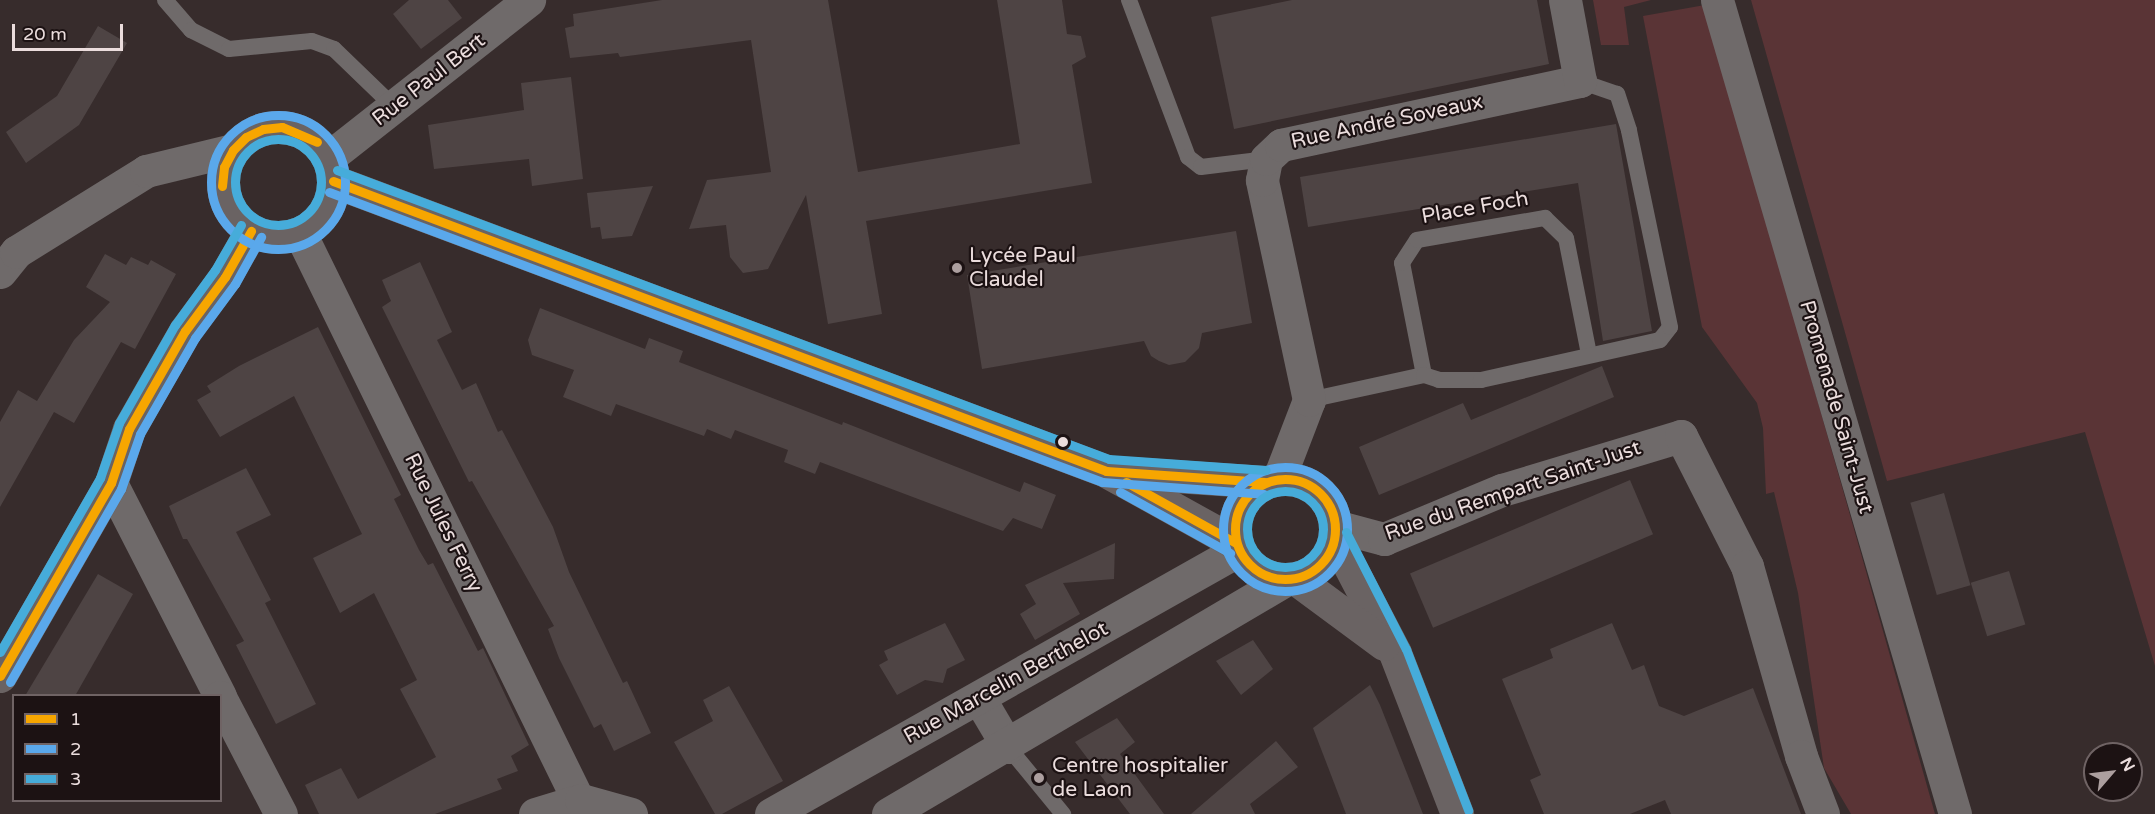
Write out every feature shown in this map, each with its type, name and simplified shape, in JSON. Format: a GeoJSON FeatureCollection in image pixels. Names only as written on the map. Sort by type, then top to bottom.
{"type":"FeatureCollection","features":[{"type":"Feature","properties":{"kind":"street","name":"Rue Paul Bert"},"geometry":{"type":"LineString","coordinates":[[331,169],[395,108],[528,0]]}},
{"type":"Feature","properties":{"kind":"street"},"geometry":{"type":"LineString","coordinates":[[1565,0],[1580,81]]}},
{"type":"Feature","properties":{"kind":"street","name":"Promenade Saint-Just"},"geometry":{"type":"LineString","coordinates":[[1717,0],[1955,814]]}},
{"type":"Feature","properties":{"kind":"street","name":"Rue André Soveaux"},"geometry":{"type":"LineString","coordinates":[[1309,400],[1262,180],[1266,159],[1281,145],[1580,81]]}},
{"type":"Feature","properties":{"kind":"street"},"geometry":{"type":"LineString","coordinates":[[282,127],[300,132],[316,142],[331,169],[325,213],[300,234],[275,237],[251,231],[237,220],[222,186],[224,167],[232,150],[246,137],[263,129],[282,127]]}},
{"type":"Feature","properties":{"kind":"street"},"geometry":{"type":"LineString","coordinates":[[0,272],[16,252],[146,171],[232,150]]}},
{"type":"Feature","properties":{"kind":"street"},"geometry":{"type":"LineString","coordinates":[[331,169],[1106,471],[1238,547],[1258,572],[1291,579],[1364,626],[1395,653]]}},
{"type":"Feature","properties":{"kind":"street"},"geometry":{"type":"LineString","coordinates":[[0,676],[111,483],[129,429],[185,331],[225,277],[251,231]]}},
{"type":"Feature","properties":{"kind":"street","name":"Rue Jules Ferry"},"geometry":{"type":"LineString","coordinates":[[300,234],[583,807]]}},
{"type":"Feature","properties":{"kind":"street"},"geometry":{"type":"LineString","coordinates":[[1238,547],[1236,514],[1252,489],[1272,480],[1309,400]]}},
{"type":"Feature","properties":{"kind":"street","name":"Rue du Rempart Saint-Just"},"geometry":{"type":"LineString","coordinates":[[1335,532],[1384,539],[1502,490],[1681,436],[1748,566],[1801,756],[1823,814]]}},
{"type":"Feature","properties":{"kind":"street"},"geometry":{"type":"LineString","coordinates":[[1106,471],[1272,480],[1295,479],[1323,496],[1335,532],[1395,653],[1457,814]]}},
{"type":"Feature","properties":{"kind":"street"},"geometry":{"type":"LineString","coordinates":[[111,483],[219,694]]}},
{"type":"Feature","properties":{"kind":"street"},"geometry":{"type":"LineString","coordinates":[[888,814],[1008,747],[1291,579],[1322,563],[1335,532]]}},
{"type":"Feature","properties":{"kind":"street","name":"Rue Marcelin Berthelot"},"geometry":{"type":"LineString","coordinates":[[771,814],[980,698],[1238,547]]}},
{"type":"Feature","properties":{"kind":"street"},"geometry":{"type":"LineString","coordinates":[[980,698],[1008,747]]}},
{"type":"Feature","properties":{"kind":"street"},"geometry":{"type":"LineString","coordinates":[[222,700],[281,814]]}},
{"type":"Feature","properties":{"kind":"street"},"geometry":{"type":"LineString","coordinates":[[536,814],[583,807],[631,814]]}},
{"type":"Feature","properties":{"kind":"lane"},"geometry":{"type":"LineString","coordinates":[[165,0],[191,30],[229,49],[312,41],[334,50],[395,108]]}},
{"type":"Feature","properties":{"kind":"lane"},"geometry":{"type":"LineString","coordinates":[[1129,0],[1188,157],[1201,167],[1266,159]]}},
{"type":"Feature","properties":{"kind":"lane"},"geometry":{"type":"LineString","coordinates":[[1309,400],[1424,375],[1439,380],[1481,380],[1589,354],[1660,340],[1670,327],[1629,130],[1617,94],[1580,81]]}},
{"type":"Feature","properties":{"kind":"lane","name":"Place Foch"},"geometry":{"type":"LineString","coordinates":[[1424,375],[1402,262],[1417,240],[1545,218],[1566,238],[1589,354]]}},
{"type":"Feature","properties":{"kind":"lane"},"geometry":{"type":"LineString","coordinates":[[1008,747],[1063,814]]}},
{"type":"Feature","properties":{"kind":"shaded area"},"geometry":{"type":"Polygon","coordinates":[[[1593,0],[1651,0],[1624,7],[1629,45],[1601,45],[1593,0]]]}},
{"type":"Feature","properties":{"kind":"shaded area"},"geometry":{"type":"Polygon","coordinates":[[[1751,0],[2155,0],[2155,666],[2085,432],[1887,481],[1751,0]]]}},
{"type":"Feature","properties":{"kind":"shaded area"},"geometry":{"type":"Polygon","coordinates":[[[1705,5],[1935,814],[1851,814],[1824,768],[1798,593],[1774,492],[1766,494],[1763,428],[1757,403],[1702,327],[1643,16],[1705,5]]]}},
{"type":"Feature","properties":{"kind":"building"},"geometry":{"type":"Polygon","coordinates":[[[409,0],[448,0],[462,18],[421,49],[393,14],[409,0]]]}},
{"type":"Feature","properties":{"kind":"building"},"geometry":{"type":"Polygon","coordinates":[[[662,0],[828,0],[858,172],[1020,144],[997,0],[1062,0],[1067,34],[1081,36],[1086,57],[1072,65],[1092,183],[866,221],[882,314],[828,324],[806,195],[768,269],[743,273],[730,257],[726,225],[689,229],[707,180],[771,172],[751,40],[620,57],[618,53],[570,58],[565,28],[574,26],[573,14],[662,0]]]}},
{"type":"Feature","properties":{"kind":"building"},"geometry":{"type":"Polygon","coordinates":[[[1292,0],[1537,0],[1549,64],[1234,129],[1211,17],[1292,0]]]}},
{"type":"Feature","properties":{"kind":"building"},"geometry":{"type":"Polygon","coordinates":[[[98,26],[127,43],[79,125],[26,163],[6,132],[57,96],[98,26]]]}},
{"type":"Feature","properties":{"kind":"building"},"geometry":{"type":"Polygon","coordinates":[[[571,77],[583,179],[532,186],[529,159],[434,169],[428,125],[524,110],[521,83],[571,77]]]}},
{"type":"Feature","properties":{"kind":"building"},"geometry":{"type":"Polygon","coordinates":[[[1616,124],[1652,331],[1603,341],[1578,183],[1308,227],[1300,177],[1616,124]]]}},
{"type":"Feature","properties":{"kind":"building"},"geometry":{"type":"Polygon","coordinates":[[[653,186],[632,236],[602,239],[600,227],[591,228],[587,193],[653,186]]]}},
{"type":"Feature","properties":{"kind":"building"},"geometry":{"type":"Polygon","coordinates":[[[1236,231],[1252,323],[1202,333],[1199,348],[1185,362],[1169,365],[1159,361],[1151,356],[1144,341],[982,369],[967,275],[1236,231]]]}},
{"type":"Feature","properties":{"kind":"building"},"geometry":{"type":"Polygon","coordinates":[[[105,254],[126,265],[131,257],[148,265],[151,260],[176,274],[135,349],[121,342],[74,423],[54,412],[0,507],[0,422],[18,390],[37,401],[74,340],[110,302],[86,287],[105,254]]]}},
{"type":"Feature","properties":{"kind":"building"},"geometry":{"type":"Polygon","coordinates":[[[420,262],[452,332],[437,340],[462,390],[476,383],[498,432],[502,430],[553,527],[569,572],[623,683],[627,681],[651,733],[614,751],[601,724],[594,728],[559,658],[548,629],[554,626],[472,481],[469,482],[382,307],[391,301],[382,280],[420,262]]]}},
{"type":"Feature","properties":{"kind":"building"},"geometry":{"type":"Polygon","coordinates":[[[540,308],[645,349],[649,338],[683,351],[679,362],[842,425],[843,422],[1020,492],[1024,482],[1056,495],[1042,529],[1013,518],[1003,531],[820,462],[815,474],[784,462],[788,450],[735,430],[731,439],[707,429],[704,436],[616,404],[611,416],[563,397],[574,370],[532,355],[528,340],[540,308]]]}},
{"type":"Feature","properties":{"kind":"building"},"geometry":{"type":"Polygon","coordinates":[[[318,327],[401,495],[394,499],[419,550],[428,565],[433,563],[478,651],[483,648],[529,745],[511,756],[518,771],[497,779],[502,789],[435,814],[319,814],[305,785],[341,768],[358,799],[436,757],[400,689],[417,680],[374,593],[340,613],[313,558],[362,534],[294,396],[220,437],[197,400],[211,392],[207,386],[239,366],[318,327]]]}},
{"type":"Feature","properties":{"kind":"building"},"geometry":{"type":"Polygon","coordinates":[[[1602,366],[1614,397],[1379,495],[1359,447],[1463,403],[1471,420],[1602,366]]]}},
{"type":"Feature","properties":{"kind":"building"},"geometry":{"type":"Polygon","coordinates":[[[246,468],[271,515],[236,532],[271,600],[265,603],[316,704],[276,724],[236,645],[244,641],[187,539],[183,539],[169,506],[246,468]]]}},
{"type":"Feature","properties":{"kind":"building"},"geometry":{"type":"Polygon","coordinates":[[[1630,480],[1653,534],[1433,628],[1410,573],[1630,480]]]}},
{"type":"Feature","properties":{"kind":"building"},"geometry":{"type":"Polygon","coordinates":[[[1944,493],[1970,585],[1937,595],[1910,503],[1944,493]]]}},
{"type":"Feature","properties":{"kind":"building"},"geometry":{"type":"Polygon","coordinates":[[[1115,543],[1114,579],[1063,583],[1080,614],[1035,640],[1020,614],[1036,604],[1025,585],[1115,543]]]}},
{"type":"Feature","properties":{"kind":"building"},"geometry":{"type":"Polygon","coordinates":[[[2009,571],[2025,625],[1987,636],[1971,583],[2009,571]]]}},
{"type":"Feature","properties":{"kind":"building"},"geometry":{"type":"Polygon","coordinates":[[[98,574],[133,594],[76,694],[26,694],[98,574]]]}},
{"type":"Feature","properties":{"kind":"building"},"geometry":{"type":"Polygon","coordinates":[[[945,623],[965,660],[947,669],[943,683],[925,680],[897,695],[879,665],[888,660],[884,651],[945,623]]]}},
{"type":"Feature","properties":{"kind":"building"},"geometry":{"type":"Polygon","coordinates":[[[1612,623],[1632,670],[1644,665],[1659,706],[1684,716],[1753,688],[1801,814],[1671,814],[1665,800],[1630,814],[1544,814],[1530,780],[1541,775],[1502,679],[1553,658],[1550,649],[1612,623]]]}},
{"type":"Feature","properties":{"kind":"building"},"geometry":{"type":"Polygon","coordinates":[[[1253,640],[1273,669],[1241,695],[1216,661],[1253,640]]]}},
{"type":"Feature","properties":{"kind":"building"},"geometry":{"type":"Polygon","coordinates":[[[1370,685],[1423,814],[1346,814],[1313,728],[1370,685]]]}},
{"type":"Feature","properties":{"kind":"building"},"geometry":{"type":"Polygon","coordinates":[[[729,686],[783,781],[722,814],[715,814],[674,742],[713,721],[703,700],[729,686]]]}},
{"type":"Feature","properties":{"kind":"building"},"geometry":{"type":"Polygon","coordinates":[[[1117,718],[1135,742],[1120,754],[1164,814],[1130,814],[1075,742],[1117,718]]]}},
{"type":"Feature","properties":{"kind":"building"},"geometry":{"type":"Polygon","coordinates":[[[1276,741],[1298,767],[1250,804],[1255,814],[1191,814],[1276,741]]]}},
{"type":"Feature","properties":{"kind":"transit line","name":"2"},"geometry":{"type":"LineString","coordinates":[[278,115],[304,120],[325,135],[340,156],[345,182],[340,208],[325,229],[304,244],[278,249],[252,244],[231,229],[216,208],[211,182],[216,156],[231,135],[252,120],[278,115]]}},
{"type":"Feature","properties":{"kind":"transit line","name":"1"},"geometry":{"type":"LineString","coordinates":[[222,186],[224,167],[233,150],[246,137],[263,129],[282,127],[317,142]]}},
{"type":"Feature","properties":{"kind":"transit line","name":"3"},"geometry":{"type":"LineString","coordinates":[[278,139],[302,146],[314,158],[321,182],[314,206],[302,218],[278,225],[254,218],[242,206],[235,182],[242,158],[254,146],[278,139]]}},
{"type":"Feature","properties":{"kind":"transit line","name":"3"},"geometry":{"type":"LineString","coordinates":[[337,170],[1109,459],[1266,470]]}},
{"type":"Feature","properties":{"kind":"transit line","name":"1"},"geometry":{"type":"LineString","coordinates":[[333,181],[1106,471],[1265,482]]}},
{"type":"Feature","properties":{"kind":"transit line","name":"2"},"geometry":{"type":"LineString","coordinates":[[329,192],[1102,482],[1264,494]]}},
{"type":"Feature","properties":{"kind":"transit line","name":"3"},"geometry":{"type":"LineString","coordinates":[[0,652],[100,478],[119,423],[175,325],[215,270],[241,225]]}},
{"type":"Feature","properties":{"kind":"transit line","name":"1"},"geometry":{"type":"LineString","coordinates":[[0,676],[111,483],[129,429],[185,331],[225,277],[251,231]]}},
{"type":"Feature","properties":{"kind":"transit line","name":"2"},"geometry":{"type":"LineString","coordinates":[[10,682],[121,489],[140,434],[195,338],[235,284],[261,237]]}},
{"type":"Feature","properties":{"kind":"transit line","name":"2"},"geometry":{"type":"LineString","coordinates":[[1285,467],[1309,471],[1329,485],[1343,505],[1347,529],[1343,553],[1329,573],[1309,587],[1285,591],[1261,587],[1241,573],[1227,553],[1223,529],[1227,505],[1241,485],[1261,471],[1285,467]]}},
{"type":"Feature","properties":{"kind":"transit line","name":"1"},"geometry":{"type":"LineString","coordinates":[[1285,479],[1304,483],[1321,493],[1331,510],[1335,529],[1331,548],[1321,565],[1304,575],[1285,579],[1266,575],[1249,565],[1239,548],[1235,529],[1239,510],[1249,493],[1266,483],[1285,479]]}},
{"type":"Feature","properties":{"kind":"transit line","name":"1"},"geometry":{"type":"LineString","coordinates":[[1126,482],[1236,543]]}},
{"type":"Feature","properties":{"kind":"transit line","name":"3"},"geometry":{"type":"LineString","coordinates":[[1278,491],[1292,491],[1306,497],[1317,508],[1323,522],[1323,529],[1320,544],[1312,556],[1292,567],[1278,567],[1264,561],[1253,550],[1247,536],[1247,522],[1253,508],[1264,497],[1278,491]]}},
{"type":"Feature","properties":{"kind":"transit line","name":"2"},"geometry":{"type":"LineString","coordinates":[[1120,492],[1230,553]]}},
{"type":"Feature","properties":{"kind":"transit line","name":"3"},"geometry":{"type":"LineString","coordinates":[[1346,532],[1406,649],[1468,810]]}},
{"type":"Feature","properties":{"kind":"place","name":"Lycée Paul Claudel"},"geometry":{"type":"Point","coordinates":[957,268]}},
{"type":"Feature","properties":{"kind":"place","name":"Centre hospitalier de Laon"},"geometry":{"type":"Point","coordinates":[1039,778]}}]}
